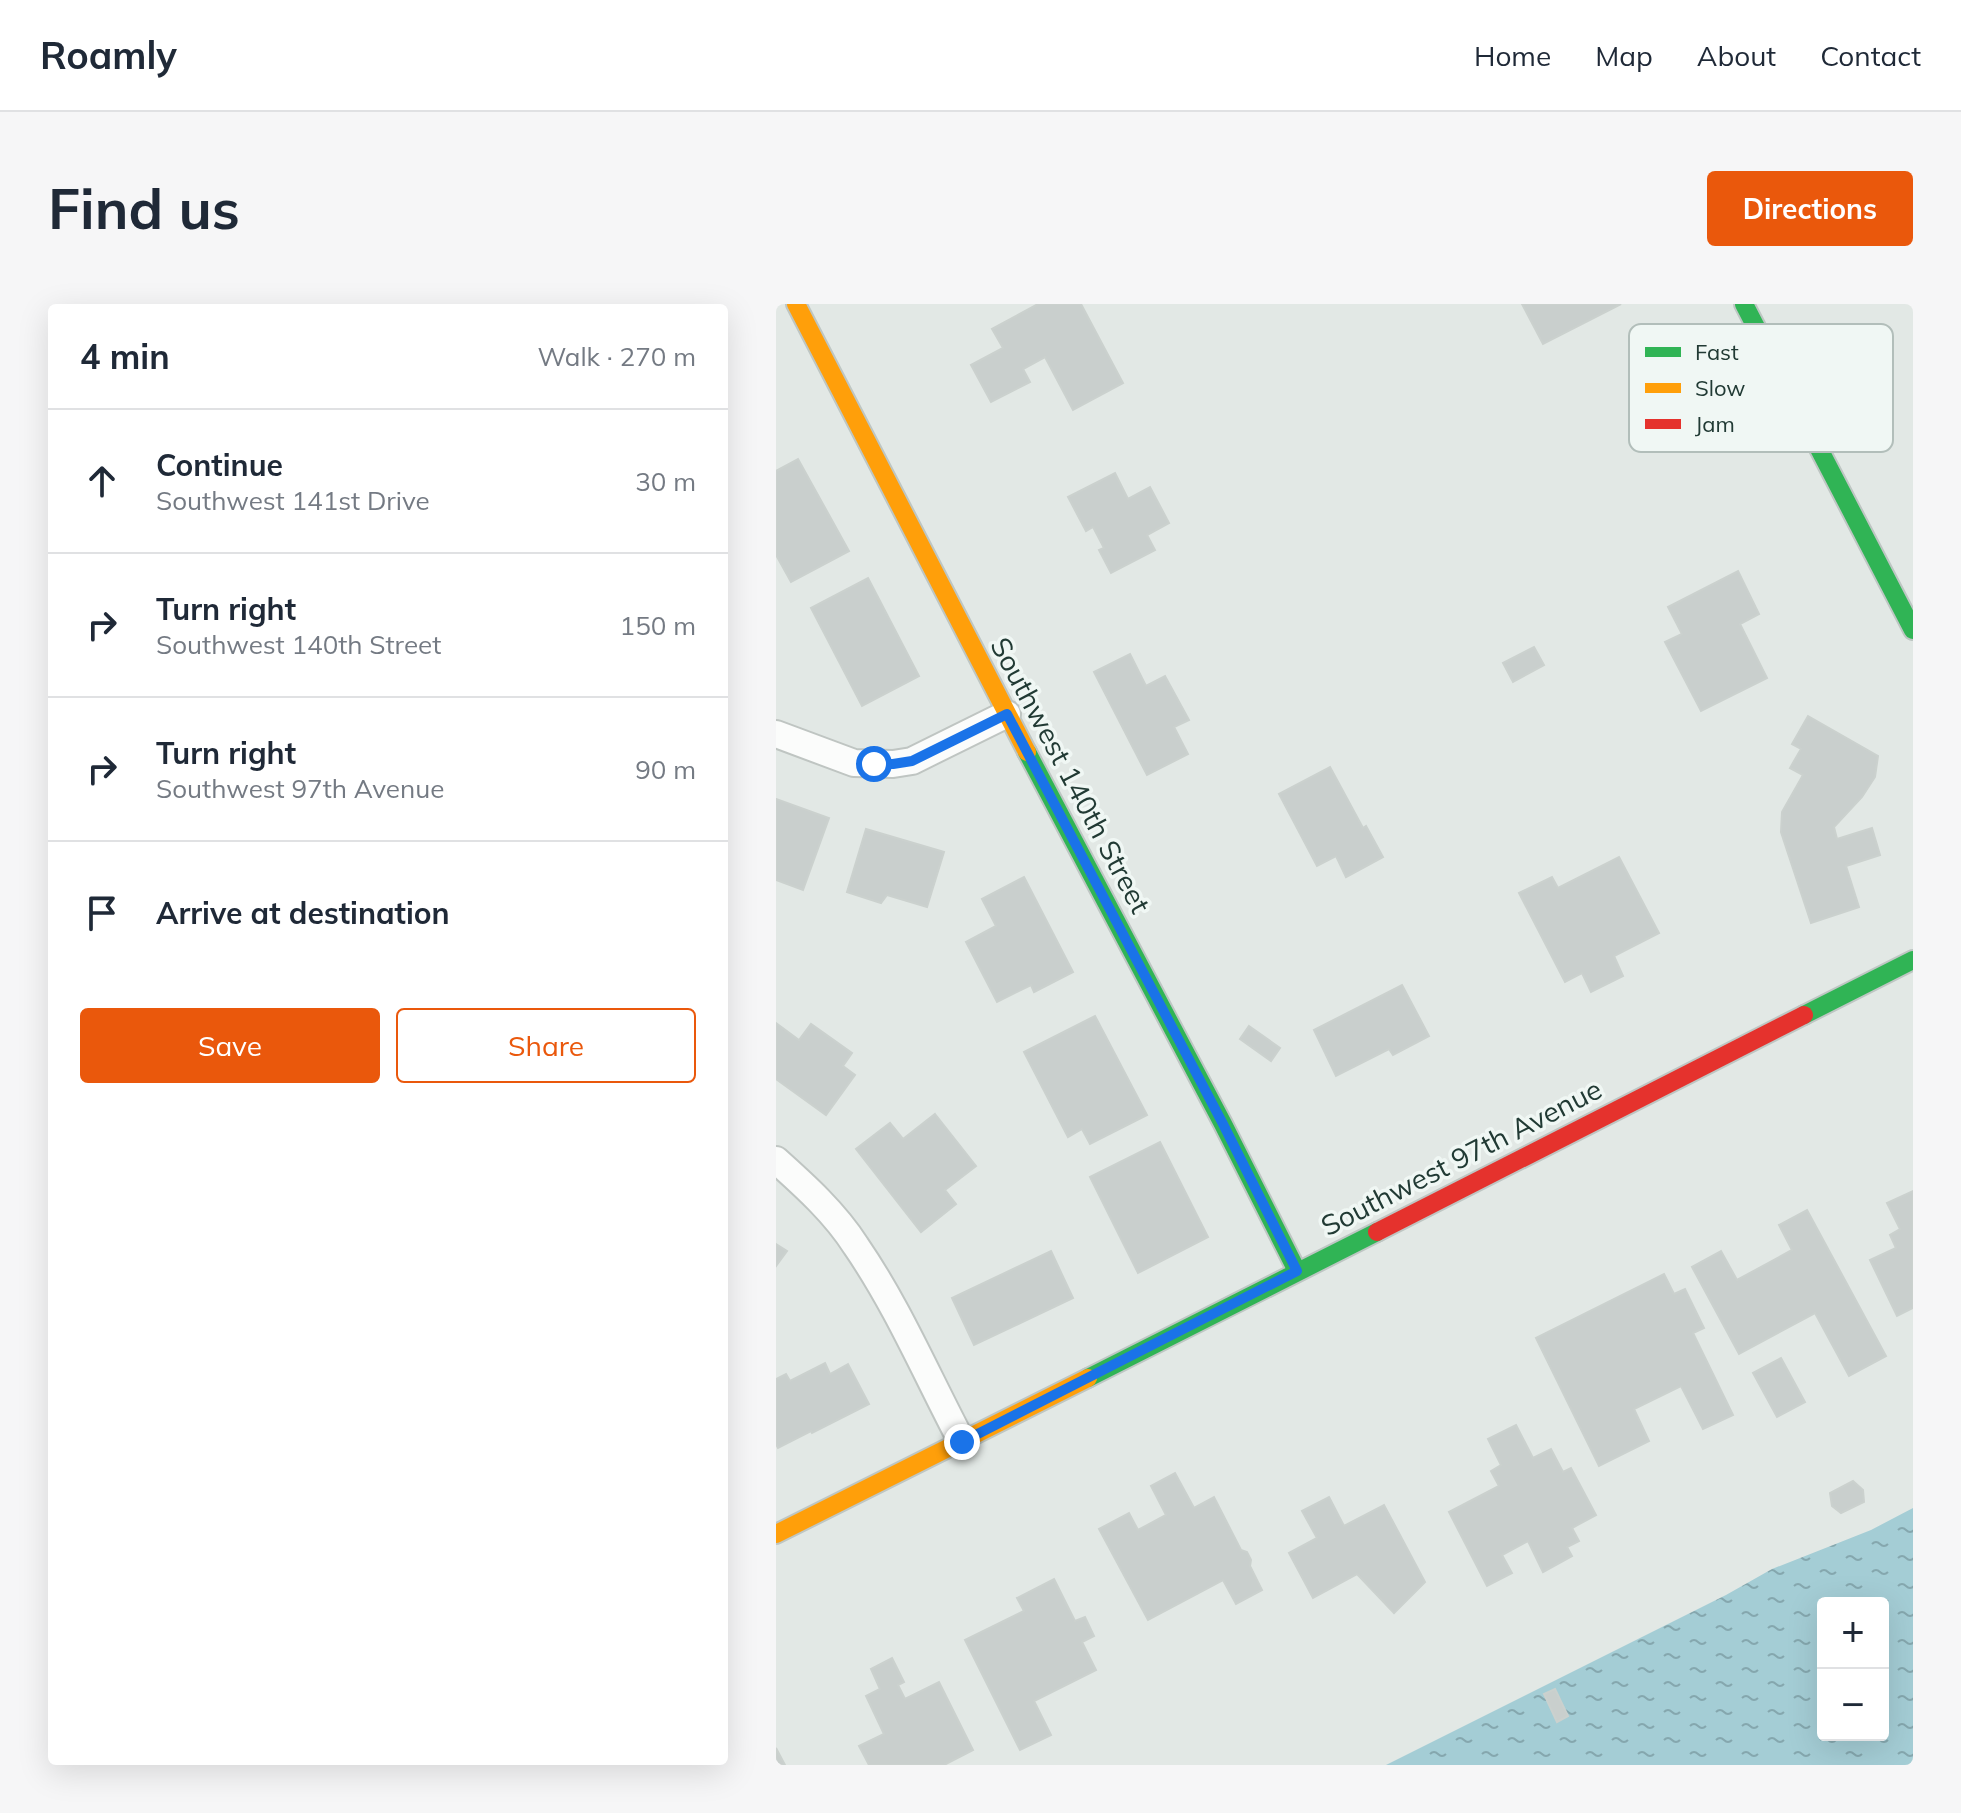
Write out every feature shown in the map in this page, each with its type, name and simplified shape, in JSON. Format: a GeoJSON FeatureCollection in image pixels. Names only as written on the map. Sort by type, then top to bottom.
{"type":"FeatureCollection","features":[{"type":"Feature","properties":{"kind":"street","name":"Southwest 140th Street"},"geometry":{"type":"LineString","coordinates":[[796,304],[1297,1271]]}},
{"type":"Feature","properties":{"kind":"street"},"geometry":{"type":"LineString","coordinates":[[1744,304],[1754,324]]}},
{"type":"Feature","properties":{"kind":"street"},"geometry":{"type":"LineString","coordinates":[[1821,452],[1913,630]]}},
{"type":"Feature","properties":{"kind":"street"},"geometry":{"type":"LineString","coordinates":[[776,734],[854,763],[893,764],[912,761],[1007,714]]}},
{"type":"Feature","properties":{"kind":"street","name":"Southwest 97th Avenue"},"geometry":{"type":"LineString","coordinates":[[776,1534],[1913,960]]}},
{"type":"Feature","properties":{"kind":"street"},"geometry":{"type":"LineString","coordinates":[[776,1160],[821,1202],[855,1244],[903,1325],[962,1442]]}},
{"type":"Feature","properties":{"kind":"water"},"geometry":{"type":"Polygon","coordinates":[[[1913,1508],[1913,1765],[1386,1765],[1726,1595],[1772,1569],[1871,1530],[1913,1508]]]}},
{"type":"Feature","properties":{"kind":"building"},"geometry":{"type":"Polygon","coordinates":[[[1038,304],[1081,304],[1123,383],[1073,410],[1045,357],[1023,369],[1030,382],[991,402],[971,365],[1003,348],[992,329],[1038,304]]]}},
{"type":"Feature","properties":{"kind":"building"},"geometry":{"type":"Polygon","coordinates":[[[1522,304],[1621,304],[1543,344],[1522,304]]]}},
{"type":"Feature","properties":{"kind":"building"},"geometry":{"type":"Polygon","coordinates":[[[798,459],[849,551],[791,582],[776,555],[776,471],[798,459]]]}},
{"type":"Feature","properties":{"kind":"building"},"geometry":{"type":"Polygon","coordinates":[[[1115,473],[1128,499],[1150,487],[1169,523],[1147,535],[1155,550],[1111,573],[1099,550],[1104,548],[1093,527],[1086,531],[1068,497],[1115,473]]]}},
{"type":"Feature","properties":{"kind":"building"},"geometry":{"type":"Polygon","coordinates":[[[1738,571],[1759,614],[1740,624],[1767,678],[1701,711],[1665,642],[1682,634],[1668,607],[1738,571]]]}},
{"type":"Feature","properties":{"kind":"building"},"geometry":{"type":"Polygon","coordinates":[[[868,578],[919,676],[862,706],[811,608],[868,578]]]}},
{"type":"Feature","properties":{"kind":"building"},"geometry":{"type":"Polygon","coordinates":[[[1534,647],[1544,665],[1513,682],[1503,663],[1534,647]]]}},
{"type":"Feature","properties":{"kind":"building"},"geometry":{"type":"Polygon","coordinates":[[[1130,654],[1146,686],[1165,676],[1189,720],[1174,727],[1188,754],[1147,775],[1094,672],[1130,654]]]}},
{"type":"Feature","properties":{"kind":"building"},"geometry":{"type":"Polygon","coordinates":[[[1808,716],[1878,756],[1875,777],[1862,797],[1834,827],[1837,839],[1872,828],[1880,855],[1846,866],[1859,907],[1811,923],[1781,832],[1782,812],[1803,775],[1790,768],[1801,749],[1792,744],[1808,716]]]}},
{"type":"Feature","properties":{"kind":"building"},"geometry":{"type":"Polygon","coordinates":[[[1330,767],[1363,828],[1366,826],[1383,857],[1346,877],[1336,856],[1317,866],[1279,794],[1330,767]]]}},
{"type":"Feature","properties":{"kind":"building"},"geometry":{"type":"Polygon","coordinates":[[[776,799],[829,818],[803,890],[776,880],[776,799]]]}},
{"type":"Feature","properties":{"kind":"building"},"geometry":{"type":"Polygon","coordinates":[[[866,829],[944,852],[927,907],[887,895],[881,903],[847,892],[866,829]]]}},
{"type":"Feature","properties":{"kind":"building"},"geometry":{"type":"Polygon","coordinates":[[[1619,857],[1659,933],[1614,956],[1623,976],[1591,992],[1582,973],[1565,982],[1519,893],[1552,877],[1558,888],[1619,857]]]}},
{"type":"Feature","properties":{"kind":"building"},"geometry":{"type":"Polygon","coordinates":[[[1024,877],[1073,972],[1034,992],[1031,985],[997,1002],[966,942],[996,926],[982,899],[1024,877]]]}},
{"type":"Feature","properties":{"kind":"building"},"geometry":{"type":"Polygon","coordinates":[[[1402,985],[1429,1036],[1393,1055],[1389,1049],[1336,1076],[1314,1030],[1402,985]]]}},
{"type":"Feature","properties":{"kind":"building"},"geometry":{"type":"Polygon","coordinates":[[[1095,1016],[1147,1115],[1090,1144],[1082,1129],[1068,1137],[1024,1052],[1095,1016]]]}},
{"type":"Feature","properties":{"kind":"building"},"geometry":{"type":"Polygon","coordinates":[[[776,1023],[799,1040],[811,1024],[852,1053],[843,1066],[855,1075],[826,1115],[776,1079],[776,1023]]]}},
{"type":"Feature","properties":{"kind":"building"},"geometry":{"type":"Polygon","coordinates":[[[1249,1026],[1280,1048],[1271,1061],[1240,1039],[1249,1026]]]}},
{"type":"Feature","properties":{"kind":"building"},"geometry":{"type":"Polygon","coordinates":[[[935,1114],[976,1166],[945,1190],[956,1204],[921,1232],[856,1149],[890,1123],[903,1139],[935,1114]]]}},
{"type":"Feature","properties":{"kind":"building"},"geometry":{"type":"Polygon","coordinates":[[[1160,1142],[1208,1237],[1138,1273],[1090,1177],[1160,1142]]]}},
{"type":"Feature","properties":{"kind":"building"},"geometry":{"type":"Polygon","coordinates":[[[1913,1191],[1913,1308],[1897,1316],[1870,1260],[1896,1248],[1890,1235],[1900,1229],[1887,1203],[1913,1191]]]}},
{"type":"Feature","properties":{"kind":"building"},"geometry":{"type":"Polygon","coordinates":[[[1807,1210],[1886,1356],[1849,1376],[1815,1313],[1739,1354],[1692,1267],[1721,1251],[1737,1280],[1792,1250],[1779,1225],[1807,1210]]]}},
{"type":"Feature","properties":{"kind":"building"},"geometry":{"type":"Polygon","coordinates":[[[776,1244],[787,1251],[776,1266],[776,1244]]]}},
{"type":"Feature","properties":{"kind":"building"},"geometry":{"type":"Polygon","coordinates":[[[1051,1251],[1073,1298],[974,1345],[952,1298],[1051,1251]]]}},
{"type":"Feature","properties":{"kind":"building"},"geometry":{"type":"Polygon","coordinates":[[[1664,1274],[1674,1294],[1685,1289],[1704,1328],[1693,1333],[1733,1415],[1703,1429],[1681,1386],[1634,1409],[1649,1441],[1599,1466],[1536,1338],[1664,1274]]]}},
{"type":"Feature","properties":{"kind":"building"},"geometry":{"type":"Polygon","coordinates":[[[1781,1358],[1805,1402],[1777,1417],[1753,1373],[1781,1358]]]}},
{"type":"Feature","properties":{"kind":"building"},"geometry":{"type":"Polygon","coordinates":[[[825,1363],[830,1374],[848,1364],[869,1404],[778,1448],[776,1379],[786,1374],[790,1381],[825,1363]]]}},
{"type":"Feature","properties":{"kind":"building"},"geometry":{"type":"Polygon","coordinates":[[[1516,1425],[1533,1458],[1551,1449],[1563,1472],[1571,1468],[1596,1515],[1572,1528],[1579,1541],[1567,1547],[1572,1556],[1543,1572],[1528,1541],[1502,1555],[1512,1573],[1487,1586],[1449,1512],[1499,1486],[1491,1471],[1501,1465],[1488,1439],[1516,1425]]]}},
{"type":"Feature","properties":{"kind":"building"},"geometry":{"type":"Polygon","coordinates":[[[1175,1473],[1194,1508],[1214,1497],[1241,1550],[1247,1552],[1262,1590],[1236,1604],[1223,1580],[1148,1620],[1099,1529],[1129,1513],[1138,1530],[1166,1515],[1151,1486],[1175,1473]]]}},
{"type":"Feature","properties":{"kind":"building"},"geometry":{"type":"Polygon","coordinates":[[[1853,1481],[1863,1490],[1864,1502],[1841,1513],[1832,1506],[1830,1493],[1853,1481]]]}},
{"type":"Feature","properties":{"kind":"building"},"geometry":{"type":"Polygon","coordinates":[[[1329,1497],[1344,1526],[1384,1505],[1425,1582],[1394,1613],[1357,1574],[1313,1598],[1289,1553],[1317,1538],[1302,1511],[1329,1497]]]}},
{"type":"Feature","properties":{"kind":"building"},"geometry":{"type":"Polygon","coordinates":[[[1054,1579],[1075,1621],[1085,1617],[1094,1636],[1082,1642],[1096,1670],[1034,1701],[1051,1735],[1020,1750],[965,1640],[1024,1611],[1017,1598],[1054,1579]]]}},
{"type":"Feature","properties":{"kind":"building"},"geometry":{"type":"Polygon","coordinates":[[[892,1658],[904,1682],[898,1685],[905,1699],[939,1682],[973,1750],[944,1765],[869,1765],[859,1746],[884,1734],[866,1696],[880,1689],[871,1669],[892,1658]]]}},
{"type":"Feature","properties":{"kind":"building"},"geometry":{"type":"Polygon","coordinates":[[[1555,1689],[1568,1716],[1557,1722],[1544,1694],[1555,1689]]]}},
{"type":"Feature","properties":{"kind":"building"},"geometry":{"type":"Polygon","coordinates":[[[776,1748],[785,1765],[776,1765],[776,1748]]]}},
{"type":"Feature","properties":{"kind":"traffic: fast"},"geometry":{"type":"LineString","coordinates":[[1744,304],[1754,324]]}},
{"type":"Feature","properties":{"kind":"traffic: fast"},"geometry":{"type":"LineString","coordinates":[[1821,452],[1913,630]]}},
{"type":"Feature","properties":{"kind":"traffic: fast"},"geometry":{"type":"LineString","coordinates":[[1027,752],[1297,1271]]}},
{"type":"Feature","properties":{"kind":"traffic: fast"},"geometry":{"type":"LineString","coordinates":[[1804,1015],[1913,960]]}},
{"type":"Feature","properties":{"kind":"traffic: fast"},"geometry":{"type":"LineString","coordinates":[[1088,1378],[1377,1232]]}},
{"type":"Feature","properties":{"kind":"traffic: slow"},"geometry":{"type":"LineString","coordinates":[[796,304],[1027,752]]}},
{"type":"Feature","properties":{"kind":"traffic: slow"},"geometry":{"type":"LineString","coordinates":[[776,1534],[1088,1378]]}},
{"type":"Feature","properties":{"kind":"traffic: jam"},"geometry":{"type":"LineString","coordinates":[[1377,1232],[1804,1015]]}},
{"type":"Feature","properties":{"kind":"route"},"geometry":{"type":"LineString","coordinates":[[874,764],[912,761],[1007,714],[1297,1271],[962,1442]]}}]}
